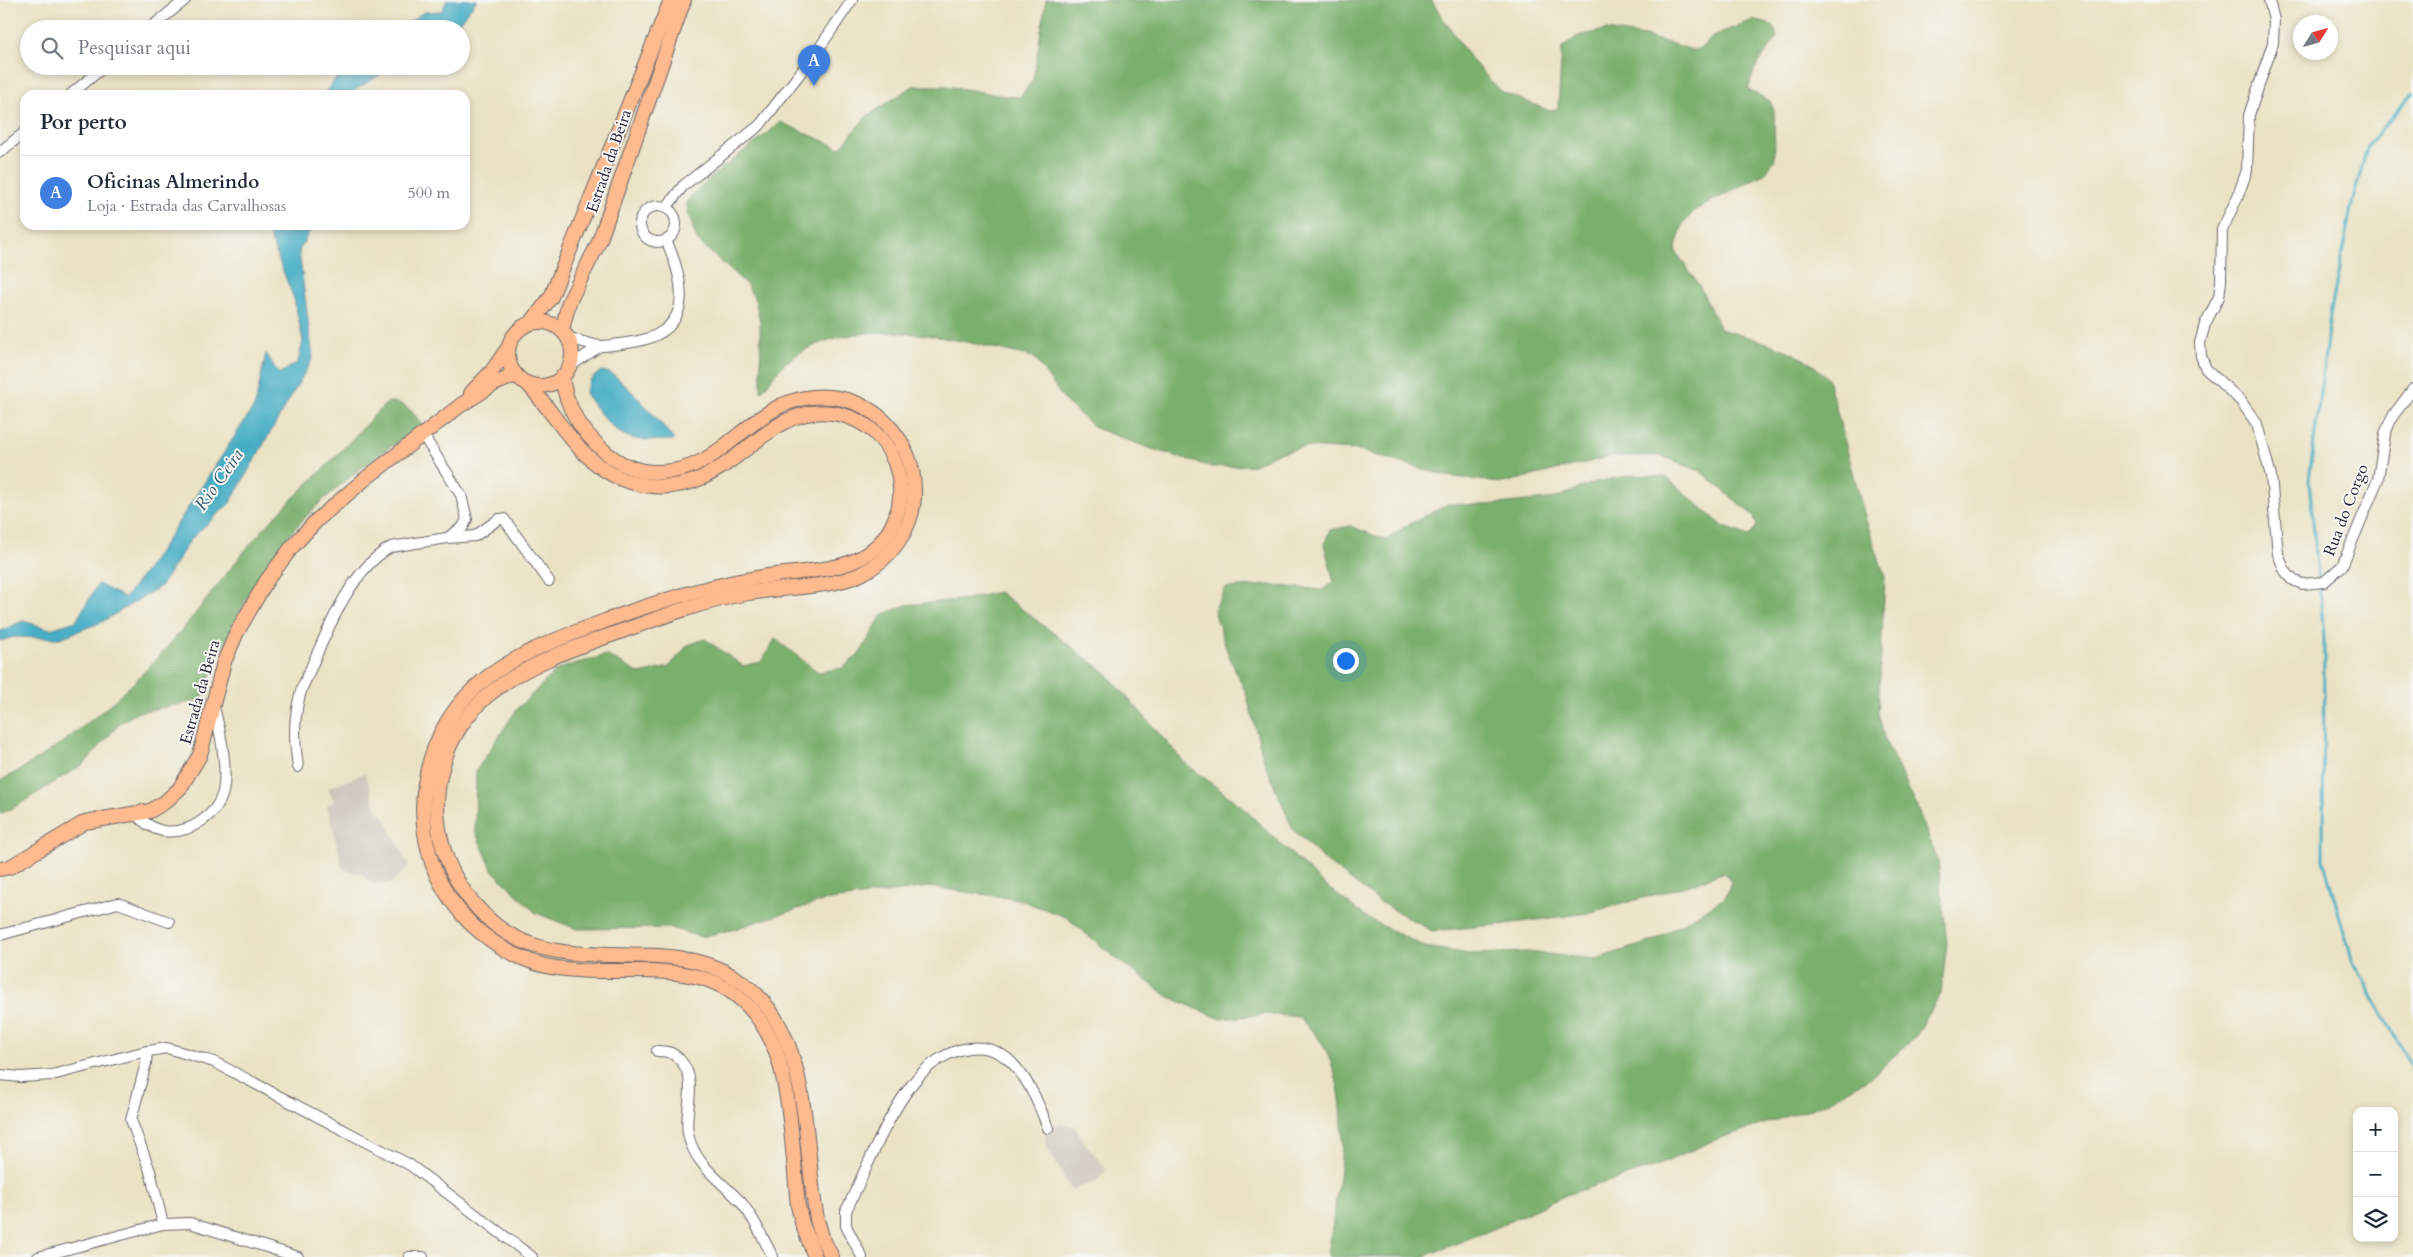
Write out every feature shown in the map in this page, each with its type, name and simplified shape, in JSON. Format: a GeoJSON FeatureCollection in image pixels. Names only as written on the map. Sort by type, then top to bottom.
{"type":"FeatureCollection","features":[{"type":"Feature","properties":{"kind":"main road","name":"Estrada da Beira"},"geometry":{"type":"LineString","coordinates":[[531,323],[546,306],[555,286],[671,0]]}},
{"type":"Feature","properties":{"kind":"main road","name":"Estrada da Beira"},"geometry":{"type":"LineString","coordinates":[[564,334],[566,310],[599,242],[684,0]]}},
{"type":"Feature","properties":{"kind":"main road"},"geometry":{"type":"LineString","coordinates":[[815,1257],[802,1223],[798,1206],[782,1071],[771,1040],[756,1016],[730,992],[699,976],[663,970],[577,970],[544,965],[518,956],[489,939],[469,921],[451,900],[433,867],[424,828],[424,786],[431,752],[450,717],[473,689],[486,678],[519,658],[566,636],[672,598],[745,579],[826,569],[864,556],[882,540],[896,516],[900,489],[896,464],[882,440],[863,424],[843,415],[822,412],[804,414],[786,421],[729,463],[699,480],[664,486],[629,482],[604,469],[581,450],[509,362],[508,348],[516,332],[531,323],[547,323],[564,334],[571,346],[566,371],[569,408],[583,429],[612,457],[640,470],[671,472],[693,467],[714,456],[774,410],[798,400],[824,397],[849,401],[872,411],[883,420],[902,442],[912,468],[914,494],[910,519],[894,549],[877,565],[844,580],[742,594],[656,618],[587,644],[514,677],[488,695],[462,725],[443,763],[438,791],[439,828],[450,866],[474,905],[505,932],[531,944],[564,954],[668,956],[693,960],[734,977],[765,1004],[784,1033],[797,1068],[815,1210],[822,1237],[832,1257]]}},
{"type":"Feature","properties":{"kind":"main road","name":"Estrada da Beira"},"geometry":{"type":"LineString","coordinates":[[461,405],[492,371],[508,348]]}},
{"type":"Feature","properties":{"kind":"main road"},"geometry":{"type":"LineString","coordinates":[[522,379],[546,385],[566,371]]}},
{"type":"Feature","properties":{"kind":"main road","name":"Estrada da Beira"},"geometry":{"type":"LineString","coordinates":[[0,869],[10,867],[85,822],[136,815],[150,811],[165,802],[180,788],[200,755],[214,707],[224,662],[237,632],[267,580],[292,547],[331,508],[461,405],[494,384],[522,379]]}},
{"type":"Feature","properties":{"kind":"street"},"geometry":{"type":"LineString","coordinates":[[160,20],[185,0]]}},
{"type":"Feature","properties":{"kind":"street"},"geometry":{"type":"LineString","coordinates":[[666,208],[683,186],[760,125],[818,50],[852,0]]}},
{"type":"Feature","properties":{"kind":"street","name":"Rua do Corgo"},"geometry":{"type":"LineString","coordinates":[[2269,0],[2274,20],[2272,42],[2249,115],[2247,170],[2238,196],[2222,230],[2222,281],[2218,297],[2200,343],[2201,356],[2206,369],[2240,400],[2257,424],[2271,476],[2278,554],[2285,571],[2292,580],[2302,584],[2324,582],[2342,566],[2378,479],[2385,434],[2392,416],[2413,389]]}},
{"type":"Feature","properties":{"kind":"street"},"geometry":{"type":"LineString","coordinates":[[76,90],[93,75]]}},
{"type":"Feature","properties":{"kind":"street"},"geometry":{"type":"LineString","coordinates":[[0,152],[20,136]]}},
{"type":"Feature","properties":{"kind":"street"},"geometry":{"type":"LineString","coordinates":[[661,206],[666,208],[675,217],[676,224],[672,236],[666,240],[656,243],[647,239],[639,225],[642,215],[649,208],[661,206]]}},
{"type":"Feature","properties":{"kind":"street"},"geometry":{"type":"LineString","coordinates":[[564,334],[600,346],[650,339],[666,330],[676,318],[682,302],[676,263],[666,240]]}},
{"type":"Feature","properties":{"kind":"street"},"geometry":{"type":"LineString","coordinates":[[566,371],[600,346]]}},
{"type":"Feature","properties":{"kind":"street"},"geometry":{"type":"LineString","coordinates":[[424,435],[453,480],[466,509],[467,519],[463,527],[447,538]]}},
{"type":"Feature","properties":{"kind":"street"},"geometry":{"type":"LineString","coordinates":[[298,767],[293,732],[296,706],[306,679],[354,582],[371,562],[391,548],[447,538],[475,536],[499,519],[504,518],[549,581]]}},
{"type":"Feature","properties":{"kind":"street"},"geometry":{"type":"LineString","coordinates":[[136,815],[150,826],[163,831],[182,830],[203,821],[216,807],[223,791],[223,759],[221,733],[214,707]]}},
{"type":"Feature","properties":{"kind":"street"},"geometry":{"type":"LineString","coordinates":[[0,935],[118,903],[169,922]]}},
{"type":"Feature","properties":{"kind":"street"},"geometry":{"type":"LineString","coordinates":[[862,1257],[846,1226],[846,1211],[898,1106],[920,1074],[937,1059],[957,1050],[974,1046],[1002,1055],[1020,1072],[1048,1128]]}},
{"type":"Feature","properties":{"kind":"street"},"geometry":{"type":"LineString","coordinates":[[0,1075],[21,1077],[52,1075],[145,1051],[167,1048],[214,1062],[410,1165],[526,1256]]}},
{"type":"Feature","properties":{"kind":"street"},"geometry":{"type":"LineString","coordinates":[[145,1051],[146,1063],[131,1120],[150,1171],[163,1224]]}},
{"type":"Feature","properties":{"kind":"street"},"geometry":{"type":"LineString","coordinates":[[657,1051],[671,1052],[684,1064],[691,1085],[687,1122],[691,1144],[704,1166],[746,1209],[773,1257]]}},
{"type":"Feature","properties":{"kind":"street"},"geometry":{"type":"LineString","coordinates":[[38,1257],[163,1224],[190,1223],[298,1257]]}},
{"type":"Feature","properties":{"kind":"street"},"geometry":{"type":"LineString","coordinates":[[409,1257],[423,1257]]}},
{"type":"Feature","properties":{"kind":"shaded area"},"geometry":{"type":"Polygon","coordinates":[[[365,773],[377,811],[382,813],[409,866],[390,884],[370,883],[362,874],[343,870],[327,805],[334,801],[328,788],[365,773]]]}},
{"type":"Feature","properties":{"kind":"shaded area"},"geometry":{"type":"Polygon","coordinates":[[[1059,1124],[1075,1126],[1085,1144],[1106,1170],[1097,1181],[1071,1190],[1046,1145],[1045,1129],[1059,1124]]]}},
{"type":"Feature","properties":{"kind":"green space"},"geometry":{"type":"Polygon","coordinates":[[[1046,0],[1431,0],[1469,57],[1500,91],[1550,111],[1558,108],[1562,48],[1578,36],[1606,30],[1645,36],[1693,50],[1701,48],[1715,35],[1753,20],[1773,25],[1777,37],[1754,70],[1748,90],[1770,101],[1774,111],[1775,159],[1766,173],[1695,210],[1683,224],[1675,250],[1700,287],[1720,329],[1793,353],[1806,360],[1828,379],[1866,520],[1885,577],[1878,713],[1885,741],[1914,800],[1938,861],[1947,943],[1941,994],[1916,1036],[1871,1077],[1822,1105],[1717,1139],[1657,1166],[1566,1195],[1491,1230],[1422,1257],[1328,1257],[1342,1148],[1339,1094],[1333,1068],[1322,1043],[1299,1017],[1266,1014],[1221,1019],[1169,997],[1118,960],[1066,917],[1017,899],[929,887],[823,901],[731,930],[701,937],[670,928],[577,929],[536,913],[493,871],[475,831],[476,771],[517,709],[558,669],[606,655],[640,674],[669,667],[688,645],[705,639],[743,666],[761,662],[775,639],[818,672],[843,668],[861,652],[882,615],[906,605],[967,599],[999,592],[1106,673],[1185,763],[1241,806],[1322,883],[1369,919],[1425,947],[1470,954],[1528,952],[1596,959],[1653,941],[1725,898],[1731,882],[1724,872],[1690,885],[1588,913],[1506,924],[1432,931],[1380,902],[1327,862],[1293,830],[1264,761],[1246,693],[1228,654],[1214,610],[1226,588],[1269,585],[1322,590],[1334,582],[1324,544],[1330,530],[1350,526],[1386,540],[1406,526],[1448,504],[1488,505],[1556,498],[1595,482],[1634,475],[1666,477],[1723,526],[1749,536],[1757,526],[1754,516],[1700,471],[1662,456],[1613,456],[1503,483],[1447,476],[1357,450],[1305,447],[1277,453],[1254,465],[1212,467],[1149,448],[1095,428],[1065,401],[1034,357],[942,337],[909,333],[877,332],[846,336],[817,345],[785,363],[761,392],[760,321],[755,300],[747,285],[697,240],[688,213],[687,201],[720,170],[780,122],[840,148],[866,117],[913,86],[947,86],[1020,97],[1033,80],[1046,0]]]}},
{"type":"Feature","properties":{"kind":"green space"},"geometry":{"type":"Polygon","coordinates":[[[388,402],[394,402],[408,408],[422,424],[333,491],[316,506],[286,539],[272,557],[248,596],[218,658],[201,700],[138,712],[120,723],[85,763],[13,808],[0,814],[0,781],[49,752],[72,735],[136,680],[188,623],[261,532],[388,402]]]}},
{"type":"Feature","properties":{"kind":"water"},"geometry":{"type":"Polygon","coordinates":[[[447,0],[477,0],[461,20],[412,20],[424,12],[442,11],[447,0]]]}},
{"type":"Feature","properties":{"kind":"water"},"geometry":{"type":"Polygon","coordinates":[[[339,75],[379,75],[355,90],[327,90],[339,75]]]}},
{"type":"Feature","properties":{"kind":"water","name":"Rio Ceira"},"geometry":{"type":"Polygon","coordinates":[[[267,230],[310,230],[299,251],[313,358],[230,503],[191,539],[161,586],[102,622],[60,638],[14,637],[0,641],[0,631],[23,621],[50,629],[76,621],[98,584],[125,598],[153,561],[255,405],[266,353],[279,374],[298,362],[303,341],[294,299],[267,230]]]}},
{"type":"Feature","properties":{"kind":"water"},"geometry":{"type":"Polygon","coordinates":[[[601,371],[612,374],[627,387],[654,415],[674,440],[630,438],[615,429],[598,411],[585,393],[590,380],[601,371]]]}},
{"type":"Feature","properties":{"kind":"waterway"},"geometry":{"type":"LineString","coordinates":[[2413,93],[2368,145],[2352,203],[2330,315],[2309,480],[2324,636],[2323,860],[2352,959],[2413,1069]]}},
{"type":"Feature","properties":{"kind":"place","name":"Oficinas Almerindo"},"geometry":{"type":"Point","coordinates":[814,86]}}]}
